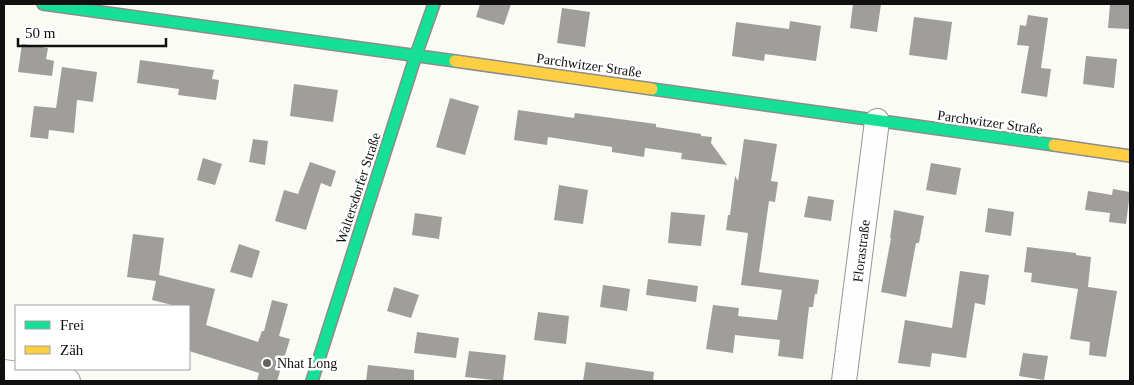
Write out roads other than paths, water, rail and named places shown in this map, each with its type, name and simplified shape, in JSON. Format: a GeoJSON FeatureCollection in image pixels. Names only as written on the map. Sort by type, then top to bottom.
{"type":"FeatureCollection","features":[{"type":"Feature","properties":{"kind":"street","name":"Parchwitzer Straße"},"geometry":{"type":"LineString","coordinates":[[43,4],[1130,156]]}},
{"type":"Feature","properties":{"kind":"street","name":"Waltersdorfer Straße"},"geometry":{"type":"LineString","coordinates":[[312,381],[434,4]]}},
{"type":"Feature","properties":{"kind":"street","name":"Florastraße"},"geometry":{"type":"LineString","coordinates":[[844,381],[877,122]]}},
{"type":"Feature","properties":{"kind":"street"},"geometry":{"type":"LineString","coordinates":[[4,372],[68,381]]}},
{"type":"Feature","properties":{"kind":"place","name":"Nhat Long"},"geometry":{"type":"Point","coordinates":[267,363]}}]}
